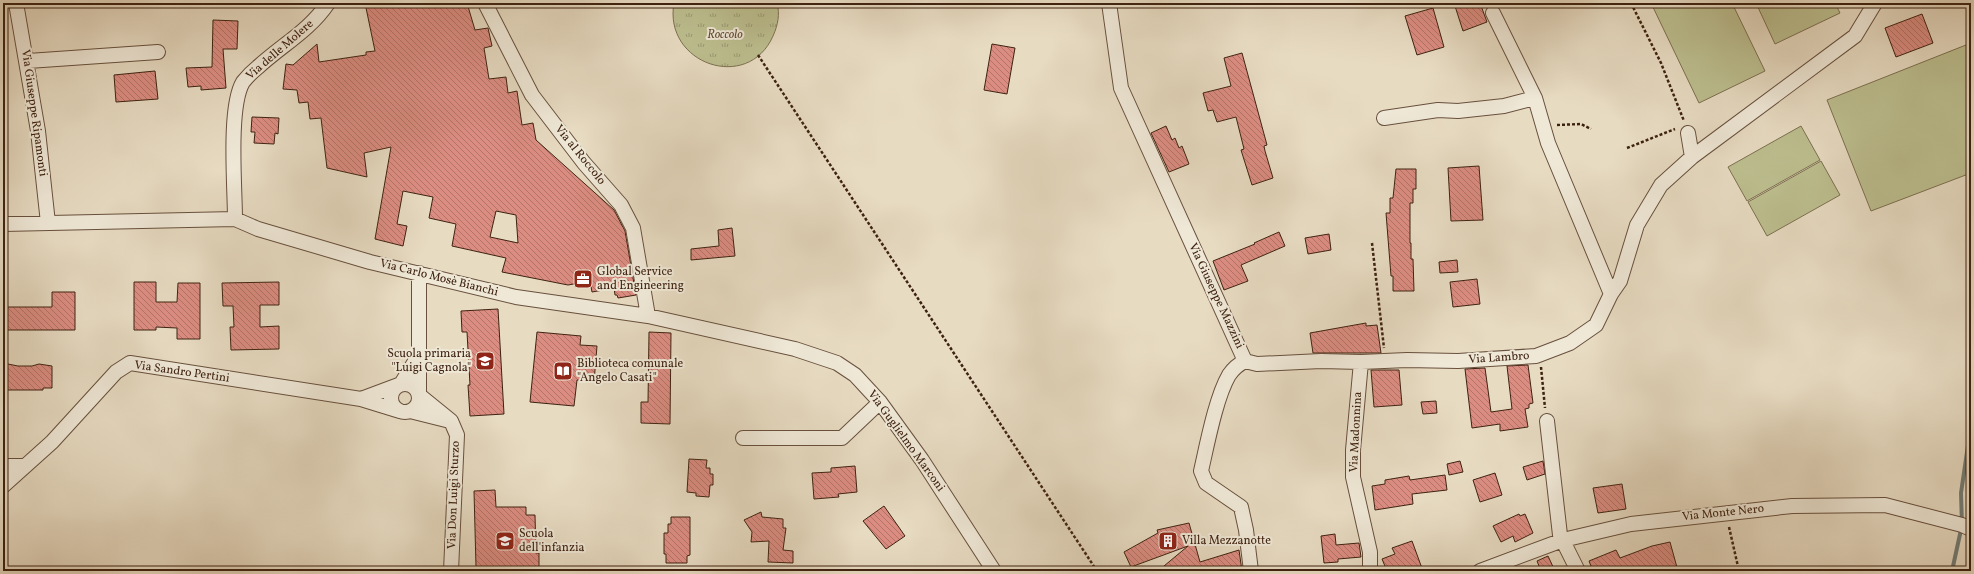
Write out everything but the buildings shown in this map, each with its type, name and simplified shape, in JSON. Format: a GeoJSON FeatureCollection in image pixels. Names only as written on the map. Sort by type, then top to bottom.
{"type":"FeatureCollection","features":[{"type":"Feature","properties":{"kind":"street","name":"Via Giuseppe Ripamonti"},"geometry":{"type":"LineString","coordinates":[[16,3],[28,61],[38,132],[48,223]]}},
{"type":"Feature","properties":{"kind":"street","name":"Via delle Molere"},"geometry":{"type":"LineString","coordinates":[[235,219],[234,154],[237,106],[243,82],[259,66],[309,25],[328,3]]}},
{"type":"Feature","properties":{"kind":"street","name":"Via al Roccolo"},"geometry":{"type":"LineString","coordinates":[[485,3],[532,95],[584,163],[621,205],[633,228],[648,316]]}},
{"type":"Feature","properties":{"kind":"street","name":"Via Giuseppe Mazzini"},"geometry":{"type":"LineString","coordinates":[[1109,3],[1121,88],[1245,361],[1237,366],[1227,381],[1220,400],[1201,471],[1206,482],[1241,508],[1246,530],[1251,571]]}},
{"type":"Feature","properties":{"kind":"street","name":"Via Lambro"},"geometry":{"type":"LineString","coordinates":[[1245,361],[1257,364],[1321,360],[1361,362],[1458,361],[1540,355],[1570,343],[1596,325],[1611,294],[1620,281],[1637,225],[1661,185],[1692,157],[1855,36],[1875,3]]}},
{"type":"Feature","properties":{"kind":"street"},"geometry":{"type":"LineString","coordinates":[[1493,13],[1535,98],[1548,143],[1611,294]]}},
{"type":"Feature","properties":{"kind":"street"},"geometry":{"type":"LineString","coordinates":[[28,61],[158,52]]}},
{"type":"Feature","properties":{"kind":"street"},"geometry":{"type":"LineString","coordinates":[[1384,118],[1438,110],[1458,111],[1504,106],[1535,98]]}},
{"type":"Feature","properties":{"kind":"street"},"geometry":{"type":"LineString","coordinates":[[1687,129],[1692,157]]}},
{"type":"Feature","properties":{"kind":"street"},"geometry":{"type":"LineString","coordinates":[[3,224],[235,219]]}},
{"type":"Feature","properties":{"kind":"street","name":"Via Carlo Mosè Bianchi"},"geometry":{"type":"LineString","coordinates":[[235,219],[273,234],[370,262],[516,297],[648,316]]}},
{"type":"Feature","properties":{"kind":"street"},"geometry":{"type":"LineString","coordinates":[[419,273],[420,353],[419,395],[418,402],[405,411],[394,406],[391,398],[394,389],[401,384],[420,353]]}},
{"type":"Feature","properties":{"kind":"street","name":"Via Guglielmo Marconi"},"geometry":{"type":"LineString","coordinates":[[648,316],[795,349],[837,363],[855,375],[880,402],[922,460],[994,571]]}},
{"type":"Feature","properties":{"kind":"street","name":"Via Madonnina"},"geometry":{"type":"LineString","coordinates":[[1361,362],[1353,450],[1353,477],[1370,552],[1370,571]]}},
{"type":"Feature","properties":{"kind":"street","name":"Via Sandro Pertini"},"geometry":{"type":"LineString","coordinates":[[3,486],[11,467],[52,442],[116,372],[130,363],[360,399],[451,421]]}},
{"type":"Feature","properties":{"kind":"street"},"geometry":{"type":"LineString","coordinates":[[360,399],[401,384],[410,385],[419,395],[451,421]]}},
{"type":"Feature","properties":{"kind":"street"},"geometry":{"type":"LineString","coordinates":[[743,438],[842,438],[880,402]]}},
{"type":"Feature","properties":{"kind":"street","name":"Via Don Luigi Sturzo"},"geometry":{"type":"LineString","coordinates":[[451,421],[457,435],[451,571]]}},
{"type":"Feature","properties":{"kind":"street"},"geometry":{"type":"LineString","coordinates":[[1547,421],[1560,535],[1578,571]]}},
{"type":"Feature","properties":{"kind":"street","name":"Via Monte Nero"},"geometry":{"type":"LineString","coordinates":[[1480,571],[1562,540],[1631,524],[1792,506],[1885,505],[1962,525],[1971,529]]}},
{"type":"Feature","properties":{"kind":"path"},"geometry":{"type":"LineString","coordinates":[[1627,148],[1687,129],[1661,63],[1631,3]]}},
{"type":"Feature","properties":{"kind":"path"},"geometry":{"type":"LineString","coordinates":[[758,55],[1097,571]]}},
{"type":"Feature","properties":{"kind":"path"},"geometry":{"type":"LineString","coordinates":[[1551,125],[1581,124],[1591,129]]}},
{"type":"Feature","properties":{"kind":"path"},"geometry":{"type":"LineString","coordinates":[[1372,243],[1386,361]]}},
{"type":"Feature","properties":{"kind":"path"},"geometry":{"type":"LineString","coordinates":[[1540,355],[1547,421]]}},
{"type":"Feature","properties":{"kind":"path"},"geometry":{"type":"LineString","coordinates":[[1726,513],[1740,571]]}},
{"type":"Feature","properties":{"kind":"green space","name":"Roccolo"},"geometry":{"type":"Polygon","coordinates":[[[674,3],[777,3],[778,20],[773,36],[761,53],[745,63],[728,67],[710,64],[694,55],[681,42],[674,24],[674,3]]]}},
{"type":"Feature","properties":{"kind":"green space"},"geometry":{"type":"Polygon","coordinates":[[[1651,3],[1732,3],[1765,71],[1699,103],[1651,3]]]}},
{"type":"Feature","properties":{"kind":"green space"},"geometry":{"type":"Polygon","coordinates":[[[1756,3],[1835,3],[1840,13],[1775,44],[1756,3]]]}},
{"type":"Feature","properties":{"kind":"green space"},"geometry":{"type":"Polygon","coordinates":[[[1971,43],[1971,173],[1871,211],[1827,100],[1971,43]]]}},
{"type":"Feature","properties":{"kind":"green space"},"geometry":{"type":"Polygon","coordinates":[[[1801,126],[1820,160],[1747,201],[1728,167],[1801,126]]]}},
{"type":"Feature","properties":{"kind":"green space"},"geometry":{"type":"Polygon","coordinates":[[[1821,161],[1840,195],[1767,236],[1748,202],[1821,161]]]}},
{"type":"Feature","properties":{"kind":"waterway"},"geometry":{"type":"LineString","coordinates":[[1952,571],[1962,525],[1961,493],[1971,425]]}},
{"type":"Feature","properties":{"kind":"place","name":"Global Service and Engineering"},"geometry":{"type":"Point","coordinates":[583,279]}},
{"type":"Feature","properties":{"kind":"place","name":"Scuola primaria \"Luigi Cagnola\""},"geometry":{"type":"Point","coordinates":[485,361]}},
{"type":"Feature","properties":{"kind":"place","name":"Biblioteca comunale \"Angelo Casati\""},"geometry":{"type":"Point","coordinates":[563,371]}},
{"type":"Feature","properties":{"kind":"place","name":"Scuola dell'infanzia"},"geometry":{"type":"Point","coordinates":[505,541]}},
{"type":"Feature","properties":{"kind":"place","name":"Villa Mezzanotte"},"geometry":{"type":"Point","coordinates":[1168,541]}}]}
